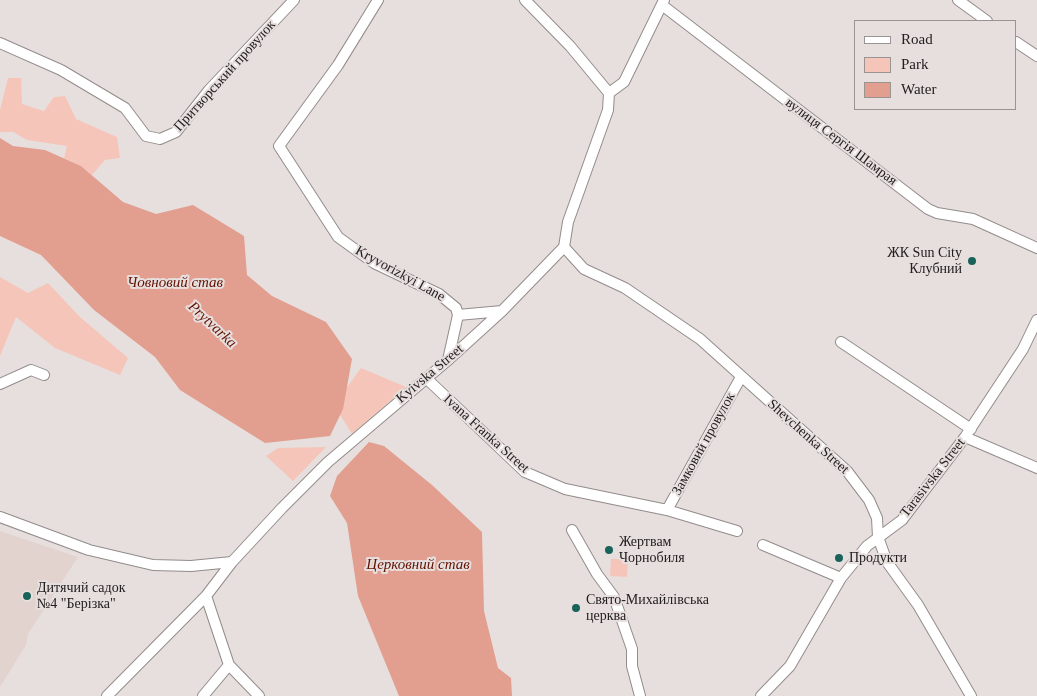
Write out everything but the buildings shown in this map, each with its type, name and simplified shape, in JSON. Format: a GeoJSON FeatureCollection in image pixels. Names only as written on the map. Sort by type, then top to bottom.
{"type":"FeatureCollection","features":[{"type":"Feature","properties":{"kind":"street","name":"Притворський провулок"},"geometry":{"type":"LineString","coordinates":[[0,43],[61,70],[125,108],[146,136],[160,139],[176,132],[209,90],[294,0]]}},
{"type":"Feature","properties":{"kind":"street","name":"Kryvorizkyi Lane"},"geometry":{"type":"LineString","coordinates":[[378,0],[338,64],[279,146],[338,237],[374,263],[439,294],[456,308],[458,315]]}},
{"type":"Feature","properties":{"kind":"street"},"geometry":{"type":"LineString","coordinates":[[525,0],[570,46],[609,93],[608,110],[568,222],[564,247]]}},
{"type":"Feature","properties":{"kind":"street"},"geometry":{"type":"LineString","coordinates":[[958,0],[986,20]]}},
{"type":"Feature","properties":{"kind":"street"},"geometry":{"type":"LineString","coordinates":[[609,93],[624,82],[663,2]]}},
{"type":"Feature","properties":{"kind":"street","name":"вулиця Сергія Шамрая"},"geometry":{"type":"LineString","coordinates":[[663,2],[928,209],[937,213],[973,219],[1037,248]]}},
{"type":"Feature","properties":{"kind":"street"},"geometry":{"type":"LineString","coordinates":[[1017,43],[1037,56]]}},
{"type":"Feature","properties":{"kind":"street","name":"Kyivska Street"},"geometry":{"type":"LineString","coordinates":[[107,696],[206,596],[232,562],[328,462],[447,361],[502,311],[564,247]]}},
{"type":"Feature","properties":{"kind":"street","name":"Shevchenka Street"},"geometry":{"type":"LineString","coordinates":[[564,247],[584,269],[625,288],[700,339],[847,471],[869,500],[877,518],[878,537],[887,562],[918,605],[971,696]]}},
{"type":"Feature","properties":{"kind":"street"},"geometry":{"type":"LineString","coordinates":[[447,361],[458,315],[502,311]]}},
{"type":"Feature","properties":{"kind":"street","name":"Tarasivska Street"},"geometry":{"type":"LineString","coordinates":[[761,696],[790,666],[841,578],[867,546],[902,520],[968,433],[1023,349],[1037,320]]}},
{"type":"Feature","properties":{"kind":"street"},"geometry":{"type":"LineString","coordinates":[[841,342],[968,433],[1037,468]]}},
{"type":"Feature","properties":{"kind":"street"},"geometry":{"type":"LineString","coordinates":[[0,384],[31,370],[44,375]]}},
{"type":"Feature","properties":{"kind":"street","name":"Замковий провулок"},"geometry":{"type":"LineString","coordinates":[[666,510],[741,377]]}},
{"type":"Feature","properties":{"kind":"street","name":"Ivana Franka Street"},"geometry":{"type":"LineString","coordinates":[[426,378],[525,472],[564,489],[666,510],[737,531]]}},
{"type":"Feature","properties":{"kind":"street"},"geometry":{"type":"LineString","coordinates":[[0,517],[88,550],[153,565],[190,566],[232,562]]}},
{"type":"Feature","properties":{"kind":"street"},"geometry":{"type":"LineString","coordinates":[[572,530],[597,574],[614,597],[632,649],[632,666],[640,696]]}},
{"type":"Feature","properties":{"kind":"street"},"geometry":{"type":"LineString","coordinates":[[763,545],[841,578]]}},
{"type":"Feature","properties":{"kind":"street"},"geometry":{"type":"LineString","coordinates":[[206,596],[229,665],[258,696]]}},
{"type":"Feature","properties":{"kind":"street"},"geometry":{"type":"LineString","coordinates":[[203,696],[229,665]]}},
{"type":"Feature","properties":{"kind":"shaded area","name":"Дитячий садок №4 \"Берізка\""},"geometry":{"type":"Polygon","coordinates":[[[0,531],[78,557],[28,634],[26,645],[0,687],[0,531]]]}},
{"type":"Feature","properties":{"kind":"green space"},"geometry":{"type":"Polygon","coordinates":[[[8,78],[21,78],[22,104],[44,111],[54,97],[65,96],[76,119],[117,137],[120,158],[105,160],[92,175],[81,166],[64,158],[67,146],[27,140],[13,132],[0,132],[0,110],[8,78]]]}},
{"type":"Feature","properties":{"kind":"green space"},"geometry":{"type":"Polygon","coordinates":[[[0,277],[28,293],[48,283],[80,317],[128,358],[120,375],[55,348],[16,317],[0,356],[0,277]]]}},
{"type":"Feature","properties":{"kind":"green space"},"geometry":{"type":"Polygon","coordinates":[[[361,368],[406,387],[352,434],[334,405],[361,368]]]}},
{"type":"Feature","properties":{"kind":"green space"},"geometry":{"type":"Polygon","coordinates":[[[326,447],[293,481],[266,456],[278,448],[326,447]]]}},
{"type":"Feature","properties":{"kind":"green space"},"geometry":{"type":"Polygon","coordinates":[[[611,559],[628,559],[627,577],[610,576],[611,559]]]}},
{"type":"Feature","properties":{"kind":"water","name":"Човновий став"},"geometry":{"type":"Polygon","coordinates":[[[0,138],[13,146],[45,150],[81,166],[123,202],[156,214],[193,205],[244,236],[247,275],[272,296],[326,322],[352,359],[343,409],[330,436],[265,443],[180,390],[155,357],[94,310],[41,255],[0,236],[0,138]]]}},
{"type":"Feature","properties":{"kind":"water","name":"Церковний став"},"geometry":{"type":"Polygon","coordinates":[[[369,442],[384,446],[432,485],[482,532],[484,611],[498,668],[511,678],[512,696],[399,696],[358,596],[347,523],[330,496],[337,476],[369,442]]]}},
{"type":"Feature","properties":{"kind":"place","name":"ЖК Sun City Клубний"},"geometry":{"type":"Point","coordinates":[972,261]}},
{"type":"Feature","properties":{"kind":"place","name":"Жертвам Чорнобиля"},"geometry":{"type":"Point","coordinates":[609,550]}},
{"type":"Feature","properties":{"kind":"place","name":"Продукти"},"geometry":{"type":"Point","coordinates":[839,558]}},
{"type":"Feature","properties":{"kind":"place","name":"Дитячий садок №4 \"Берізка\""},"geometry":{"type":"Point","coordinates":[27,596]}},
{"type":"Feature","properties":{"kind":"place","name":"Свято-Михайлівська церква"},"geometry":{"type":"Point","coordinates":[576,608]}},
{"type":"Feature","properties":{"kind":"water label","name":"Prytvarka"},"geometry":{"type":"Point","coordinates":[212,325]}}]}
